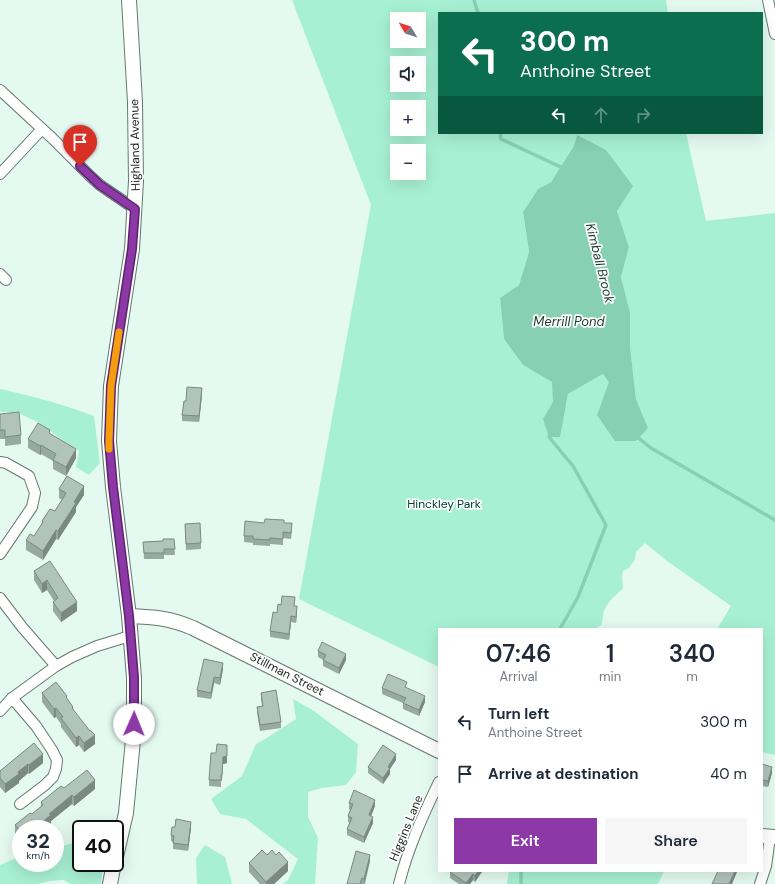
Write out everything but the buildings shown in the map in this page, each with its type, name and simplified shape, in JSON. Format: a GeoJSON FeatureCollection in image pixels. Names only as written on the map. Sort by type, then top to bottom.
{"type":"FeatureCollection","features":[{"type":"Feature","properties":{"kind":"street","name":"Highland Avenue"},"geometry":{"type":"LineString","coordinates":[[124,822],[133,740],[134,678],[129,616],[113,487],[109,441],[111,386],[132,249],[135,209],[135,102],[129,0]]}},
{"type":"Feature","properties":{"kind":"street"},"geometry":{"type":"LineString","coordinates":[[768,0],[775,34]]}},
{"type":"Feature","properties":{"kind":"street"},"geometry":{"type":"LineString","coordinates":[[0,90],[100,185],[135,209]]}},
{"type":"Feature","properties":{"kind":"street"},"geometry":{"type":"LineString","coordinates":[[0,174],[42,129]]}},
{"type":"Feature","properties":{"kind":"street"},"geometry":{"type":"LineString","coordinates":[[0,462],[6,463],[29,476],[36,493],[32,507],[0,554]]}},
{"type":"Feature","properties":{"kind":"street"},"geometry":{"type":"LineString","coordinates":[[0,598],[22,627],[56,666]]}},
{"type":"Feature","properties":{"kind":"street","name":"Stillman Street"},"geometry":{"type":"LineString","coordinates":[[129,616],[152,617],[180,622],[438,750]]}},
{"type":"Feature","properties":{"kind":"street"},"geometry":{"type":"LineString","coordinates":[[0,711],[12,698],[56,666],[97,646],[130,636]]}},
{"type":"Feature","properties":{"kind":"street"},"geometry":{"type":"LineString","coordinates":[[12,698],[36,726],[57,760],[53,777],[20,804]]}},
{"type":"Feature","properties":{"kind":"street","name":"Higgins Lane"},"geometry":{"type":"LineString","coordinates":[[399,884],[410,846],[438,784]]}},
{"type":"Feature","properties":{"kind":"street"},"geometry":{"type":"LineString","coordinates":[[760,884],[766,866],[769,837]]}},
{"type":"Feature","properties":{"kind":"street","name":"Highland Avenue"},"geometry":{"type":"LineString","coordinates":[[110,884],[113,872]]}},
{"type":"Feature","properties":{"kind":"green space","name":"Hinckley Park"},"geometry":{"type":"Polygon","coordinates":[[[292,0],[666,0],[668,12],[438,12],[438,134],[686,134],[706,221],[775,213],[775,755],[763,752],[763,628],[718,628],[731,606],[667,561],[645,543],[636,552],[635,559],[629,568],[623,571],[623,588],[608,604],[604,612],[602,623],[599,627],[438,628],[438,667],[299,599],[371,205],[292,0]],[[577,135],[575,146],[551,182],[538,189],[523,212],[529,252],[519,285],[500,299],[504,339],[523,365],[552,382],[566,406],[568,394],[603,374],[648,428],[636,399],[630,346],[630,312],[621,277],[629,247],[617,211],[577,135]]]}},
{"type":"Feature","properties":{"kind":"green space"},"geometry":{"type":"Polygon","coordinates":[[[0,389],[28,395],[94,416],[100,463],[89,475],[76,467],[79,451],[40,423],[16,412],[0,412],[0,389]]]}},
{"type":"Feature","properties":{"kind":"green space"},"geometry":{"type":"Polygon","coordinates":[[[293,699],[314,711],[358,744],[356,772],[346,785],[322,788],[308,792],[308,817],[318,838],[315,884],[283,884],[288,880],[298,859],[246,819],[220,814],[211,799],[242,776],[256,744],[296,719],[293,699]]]}},
{"type":"Feature","properties":{"kind":"green space"},"geometry":{"type":"Polygon","coordinates":[[[72,843],[72,872],[102,872],[101,884],[71,884],[64,880],[49,881],[38,884],[0,884],[0,865],[12,860],[12,872],[64,872],[64,846],[72,843]]]}},
{"type":"Feature","properties":{"kind":"green space"},"geometry":{"type":"Polygon","coordinates":[[[205,845],[225,857],[232,884],[197,884],[196,858],[205,845]]]}},
{"type":"Feature","properties":{"kind":"green space"},"geometry":{"type":"Polygon","coordinates":[[[509,872],[664,872],[658,884],[507,884],[509,872]]]}},
{"type":"Feature","properties":{"kind":"water","name":"Merrill Pond"},"geometry":{"type":"Polygon","coordinates":[[[577,135],[606,150],[633,186],[617,211],[629,247],[621,277],[630,312],[630,346],[636,399],[648,428],[636,441],[615,441],[597,415],[609,382],[603,374],[568,394],[560,437],[549,437],[543,419],[553,402],[552,382],[523,365],[504,339],[500,298],[519,285],[529,252],[523,212],[538,189],[551,182],[574,146],[577,135]]]}},
{"type":"Feature","properties":{"kind":"waterway","name":"Kimball Brook"},"geometry":{"type":"LineString","coordinates":[[474,0],[478,12]]}},
{"type":"Feature","properties":{"kind":"waterway","name":"Kimball Brook"},"geometry":{"type":"LineString","coordinates":[[500,134],[501,139],[565,169]]}},
{"type":"Feature","properties":{"kind":"waterway","name":"Kimball Brook"},"geometry":{"type":"LineString","coordinates":[[636,436],[651,448],[775,520]]}},
{"type":"Feature","properties":{"kind":"waterway"},"geometry":{"type":"LineString","coordinates":[[549,437],[573,466],[606,525],[578,597],[561,628]]}},
{"type":"Feature","properties":{"kind":"waterway"},"geometry":{"type":"LineString","coordinates":[[521,872],[521,884]]}},
{"type":"Feature","properties":{"kind":"slow traffic"},"geometry":{"type":"LineString","coordinates":[[109,449],[111,386],[119,332]]}},
{"type":"Feature","properties":{"kind":"route"},"geometry":{"type":"LineString","coordinates":[[80,166],[100,185],[135,209],[132,249],[111,386],[109,441],[116,521],[129,616],[134,678],[134,724]]}}]}
